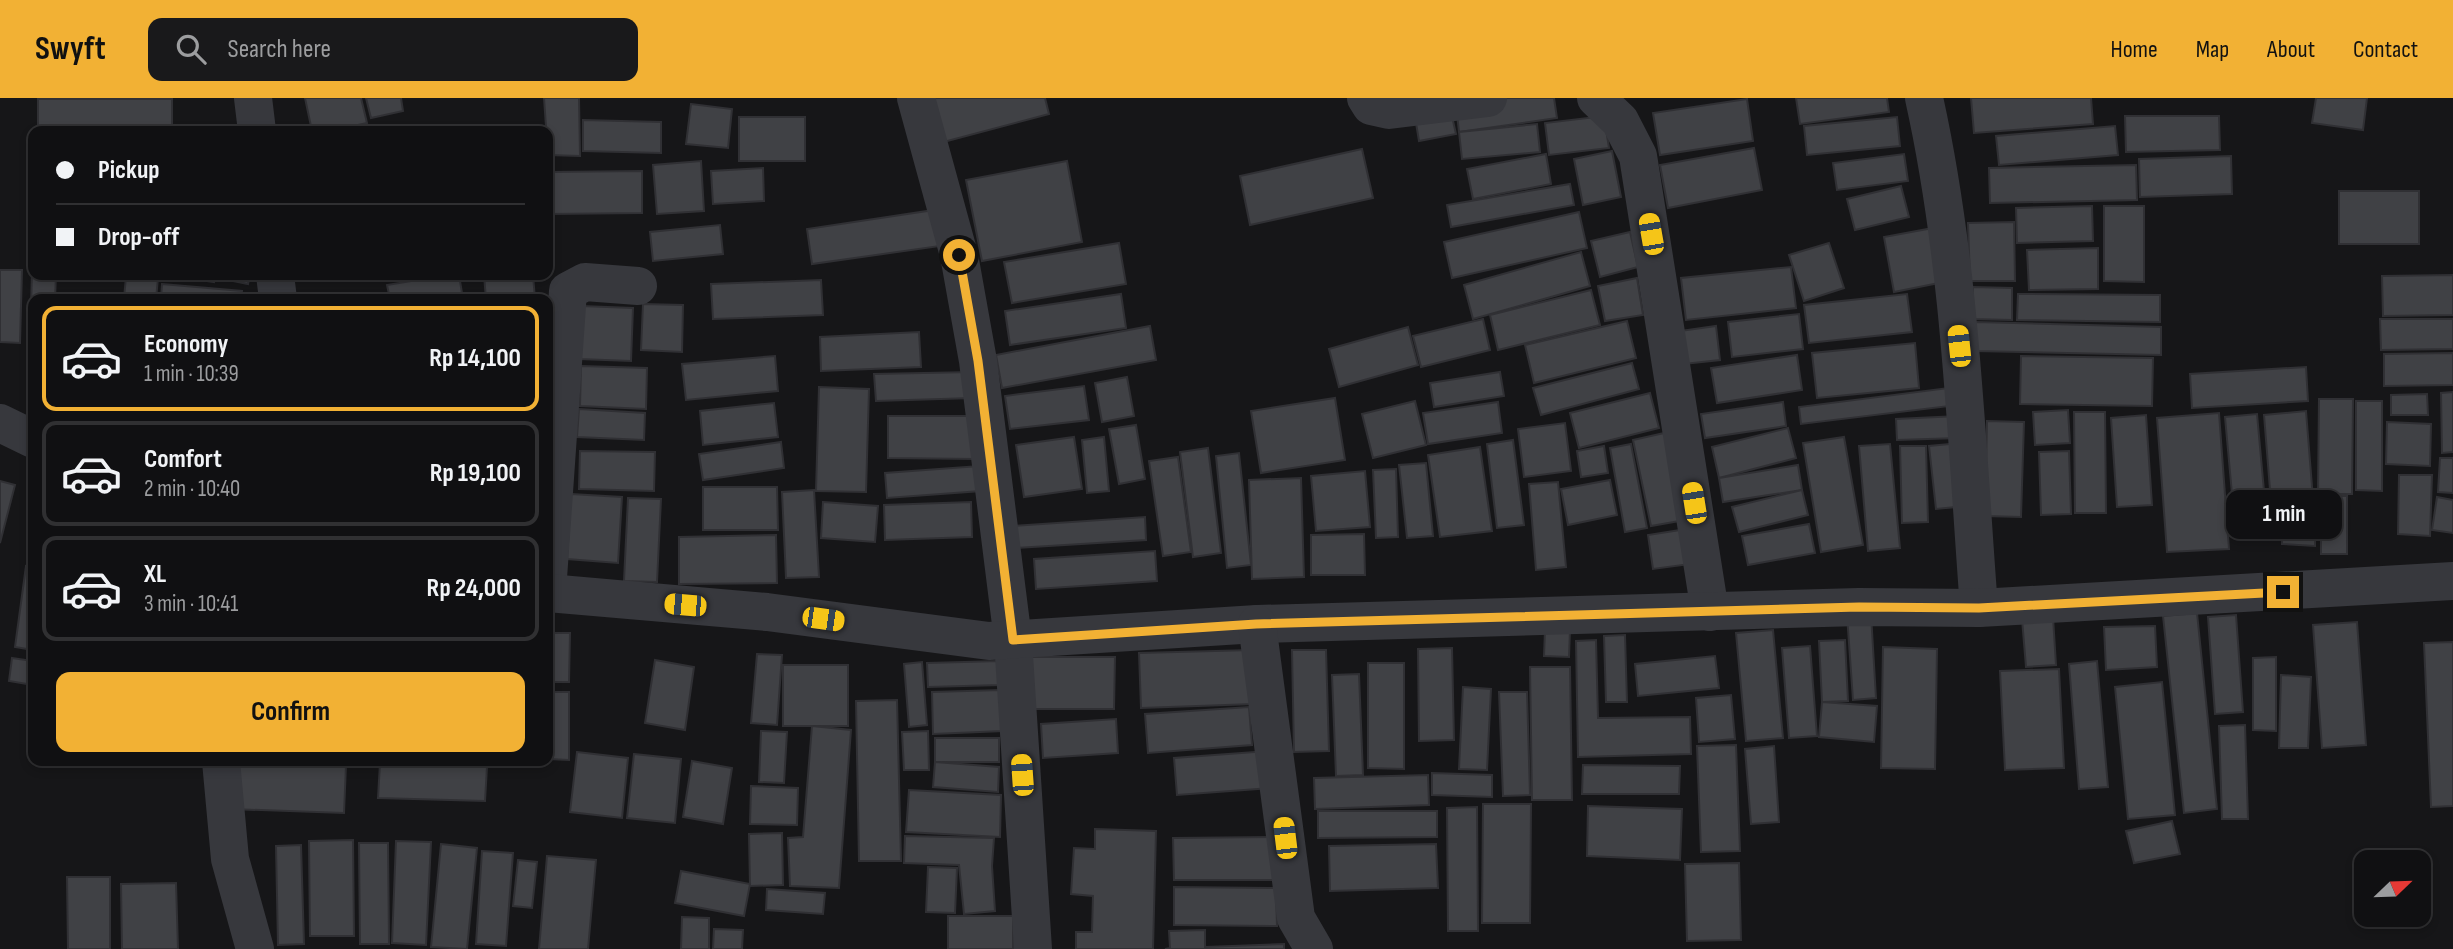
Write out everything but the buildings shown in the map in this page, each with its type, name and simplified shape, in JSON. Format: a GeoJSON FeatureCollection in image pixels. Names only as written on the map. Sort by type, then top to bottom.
{"type":"FeatureCollection","features":[{"type":"Feature","properties":{"kind":"street"},"geometry":{"type":"LineString","coordinates":[[253,98],[256,126]]}},
{"type":"Feature","properties":{"kind":"street"},"geometry":{"type":"LineString","coordinates":[[916,98],[959,255],[973,334],[1013,640],[1033,949]]}},
{"type":"Feature","properties":{"kind":"street"},"geometry":{"type":"LineString","coordinates":[[1366,98],[1371,106],[1389,110],[1488,98]]}},
{"type":"Feature","properties":{"kind":"street"},"geometry":{"type":"LineString","coordinates":[[1596,98],[1620,121],[1638,156],[1710,612]]}},
{"type":"Feature","properties":{"kind":"street"},"geometry":{"type":"LineString","coordinates":[[1924,98],[1943,191],[1959,346],[1979,608]]}},
{"type":"Feature","properties":{"kind":"street"},"geometry":{"type":"LineString","coordinates":[[553,506],[568,291],[585,282],[638,286]]}},
{"type":"Feature","properties":{"kind":"street"},"geometry":{"type":"LineString","coordinates":[[0,423],[28,437]]}},
{"type":"Feature","properties":{"kind":"street"},"geometry":{"type":"LineString","coordinates":[[553,593],[767,612],[989,641],[1256,624],[1979,608],[2453,581]]}},
{"type":"Feature","properties":{"kind":"street"},"geometry":{"type":"LineString","coordinates":[[1256,624],[1296,918],[1314,949]]}},
{"type":"Feature","properties":{"kind":"street"},"geometry":{"type":"LineString","coordinates":[[221,766],[230,859],[255,949]]}},
{"type":"Feature","properties":{"kind":"route"},"geometry":{"type":"LineString","coordinates":[[959,255],[978,361],[1013,640],[1256,624],[1859,607],[1979,608],[2283,592]]}}]}
